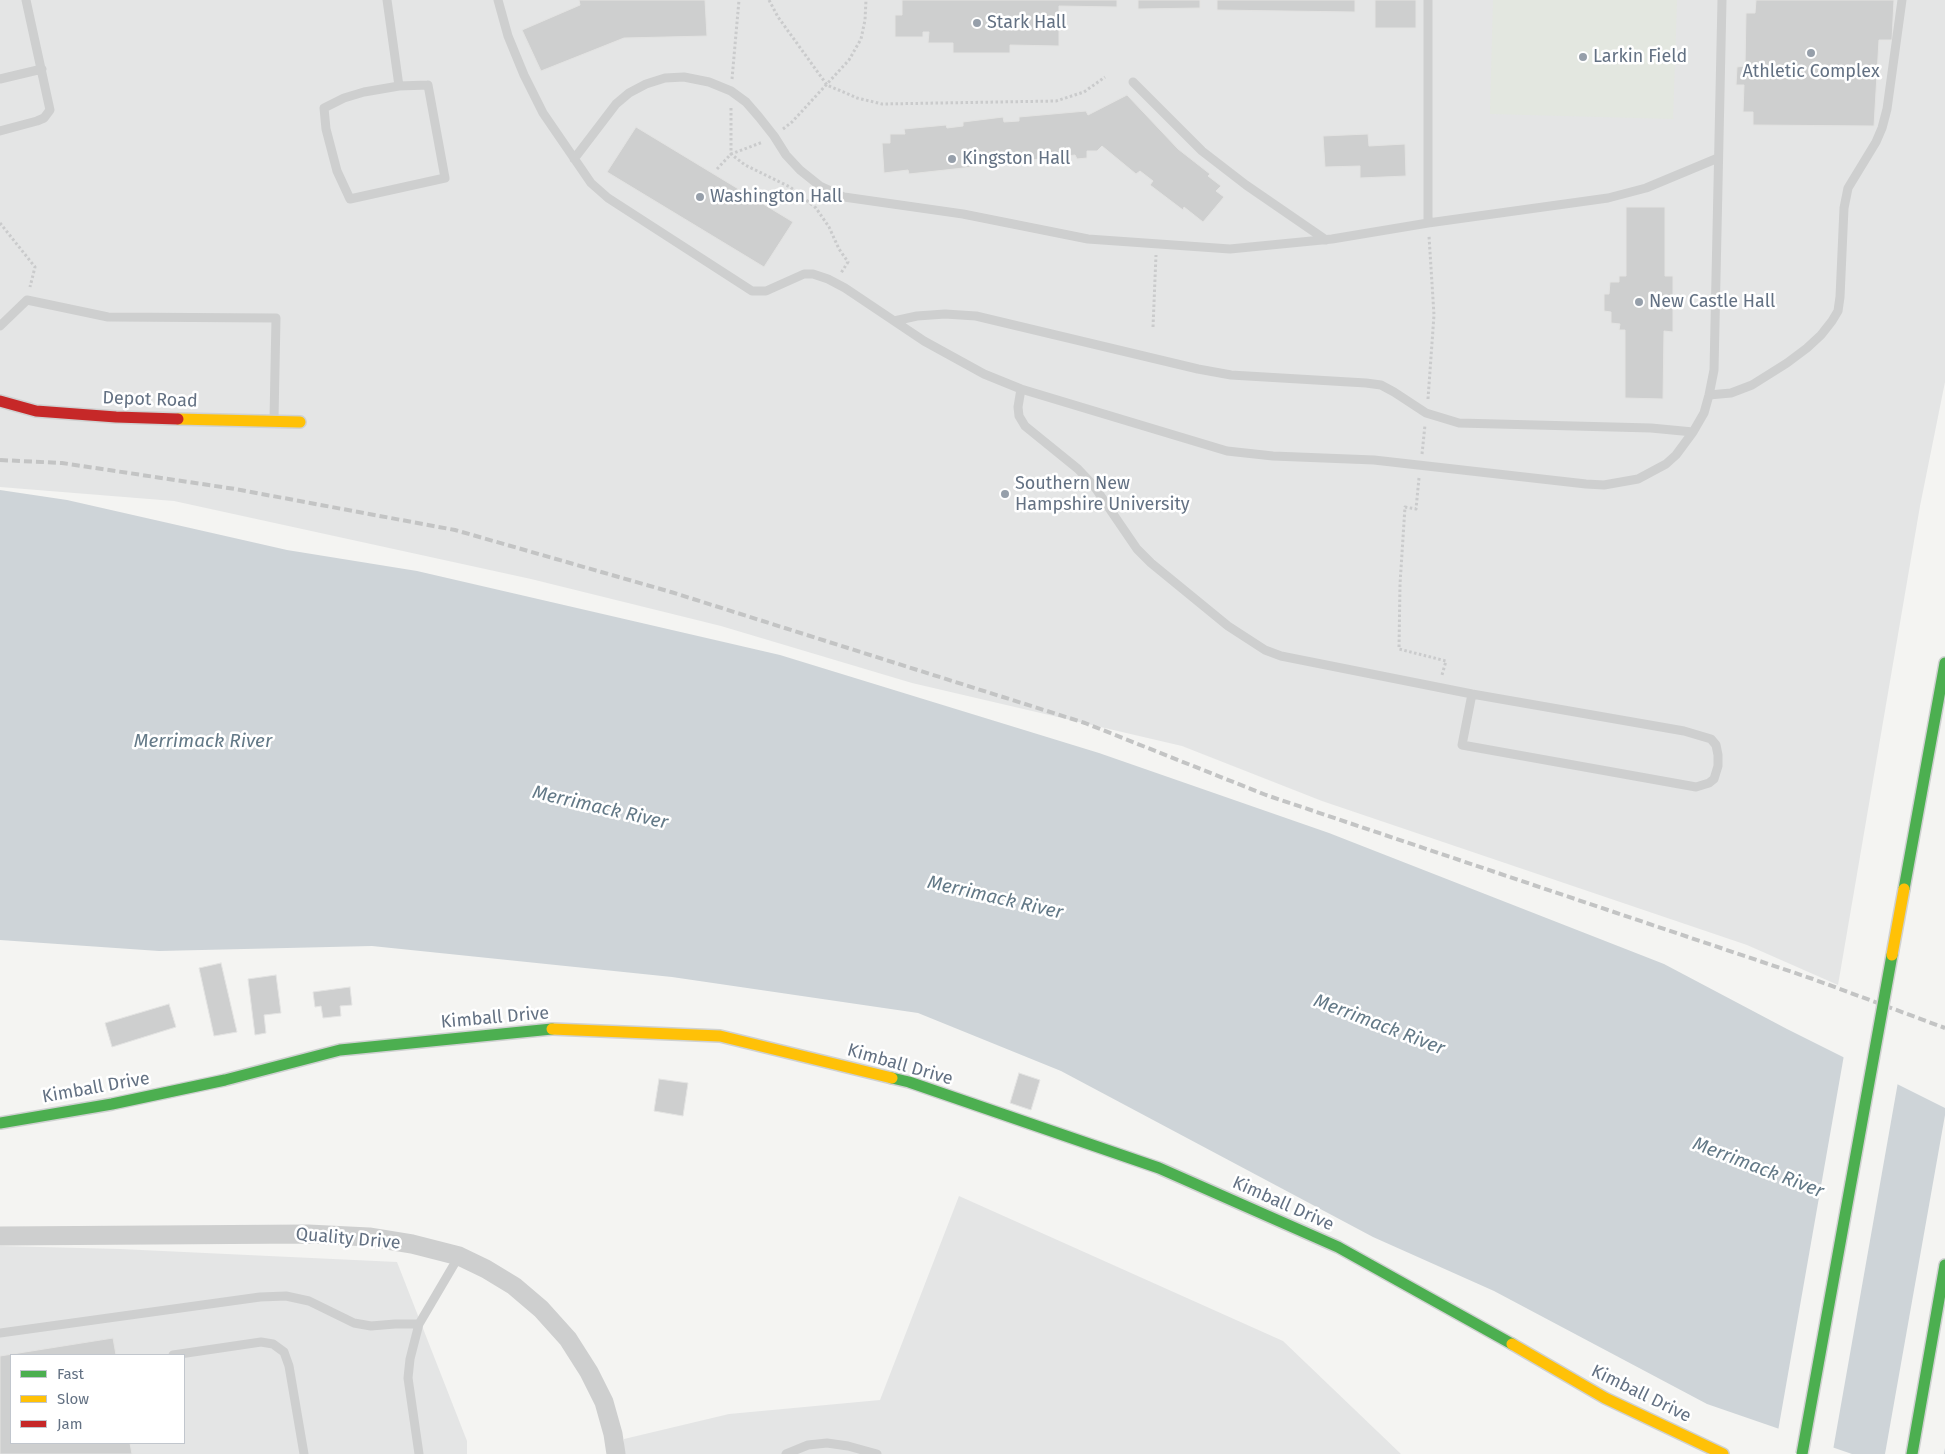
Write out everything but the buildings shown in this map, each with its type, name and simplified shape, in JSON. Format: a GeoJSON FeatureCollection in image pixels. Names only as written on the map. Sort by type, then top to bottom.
{"type":"FeatureCollection","features":[{"type":"Feature","properties":{"kind":"main road","name":"Depot Road"},"geometry":{"type":"LineString","coordinates":[[0,401],[36,411],[116,417],[300,422]]}},
{"type":"Feature","properties":{"kind":"main road"},"geometry":{"type":"LineString","coordinates":[[1802,1454],[1945,663]]}},
{"type":"Feature","properties":{"kind":"main road","name":"Kimball Drive"},"geometry":{"type":"LineString","coordinates":[[0,1123],[112,1104],[225,1080],[340,1050],[554,1029],[720,1036],[909,1082],[1159,1168],[1338,1247],[1605,1398],[1723,1454]]}},
{"type":"Feature","properties":{"kind":"main road"},"geometry":{"type":"LineString","coordinates":[[1912,1454],[1945,1265]]}},
{"type":"Feature","properties":{"kind":"street","name":"Quality Drive"},"geometry":{"type":"LineString","coordinates":[[0,1236],[308,1234],[369,1237],[412,1244],[459,1256],[486,1269],[514,1286],[541,1309],[568,1339],[589,1372],[604,1402],[613,1434],[616,1454]]}},
{"type":"Feature","properties":{"kind":"lane"},"geometry":{"type":"LineString","coordinates":[[0,131],[44,118],[50,110],[26,0]]}},
{"type":"Feature","properties":{"kind":"lane"},"geometry":{"type":"LineString","coordinates":[[387,0],[400,86]]}},
{"type":"Feature","properties":{"kind":"lane"},"geometry":{"type":"LineString","coordinates":[[498,0],[508,36],[524,75],[543,113],[591,183],[608,198],[752,291],[766,291],[804,274],[813,274],[845,288],[954,358],[1021,389],[1227,451],[1273,456],[1374,460],[1586,484],[1620,483],[1638,479],[1653,472],[1676,455],[1694,432],[1704,413],[1714,370],[1722,0]]}},
{"type":"Feature","properties":{"kind":"lane"},"geometry":{"type":"LineString","coordinates":[[1428,0],[1428,223]]}},
{"type":"Feature","properties":{"kind":"lane"},"geometry":{"type":"LineString","coordinates":[[1709,395],[1731,393],[1752,384],[1787,364],[1808,348],[1832,322],[1838,310],[1844,208],[1848,188],[1876,142],[1882,128],[1887,109],[1902,0]]}},
{"type":"Feature","properties":{"kind":"lane"},"geometry":{"type":"LineString","coordinates":[[0,80],[42,69]]}},
{"type":"Feature","properties":{"kind":"lane"},"geometry":{"type":"LineString","coordinates":[[574,159],[616,104],[629,93],[646,84],[665,78],[684,77],[701,80],[731,91],[746,102],[774,136],[786,155],[800,170],[820,186],[844,197],[963,214],[1088,239],[1230,248],[1326,240],[1428,223],[1608,198],[1646,188],[1718,158]]}},
{"type":"Feature","properties":{"kind":"lane"},"geometry":{"type":"LineString","coordinates":[[1133,82],[1202,151],[1246,185],[1326,240]]}},
{"type":"Feature","properties":{"kind":"lane"},"geometry":{"type":"LineString","coordinates":[[428,85],[445,178],[350,199],[337,171],[326,129],[324,108],[344,98],[400,86],[428,85]]}},
{"type":"Feature","properties":{"kind":"lane"},"geometry":{"type":"LineString","coordinates":[[0,326],[27,300],[108,317],[276,318],[274,422]]}},
{"type":"Feature","properties":{"kind":"lane"},"geometry":{"type":"LineString","coordinates":[[894,321],[917,316],[945,314],[976,316],[1198,369],[1232,375],[1380,385],[1426,413],[1459,423],[1651,428],[1694,432]]}},
{"type":"Feature","properties":{"kind":"lane"},"geometry":{"type":"LineString","coordinates":[[1021,389],[1018,407],[1024,426],[1078,470],[1094,486],[1108,504],[1131,542],[1151,563],[1247,640],[1281,656],[1472,694],[1684,731],[1702,736],[1711,740],[1716,745],[1718,766],[1714,779],[1709,784],[1696,787],[1462,745],[1472,694]]}},
{"type":"Feature","properties":{"kind":"lane"},"geometry":{"type":"LineString","coordinates":[[420,1454],[408,1378],[410,1359],[418,1324],[459,1256]]}},
{"type":"Feature","properties":{"kind":"lane"},"geometry":{"type":"LineString","coordinates":[[0,1333],[260,1297],[286,1296],[309,1301],[354,1323],[371,1326],[418,1324]]}},
{"type":"Feature","properties":{"kind":"lane"},"geometry":{"type":"LineString","coordinates":[[180,1354],[261,1342],[273,1344],[284,1352],[289,1366],[304,1454]]}},
{"type":"Feature","properties":{"kind":"lane"},"geometry":{"type":"LineString","coordinates":[[786,1454],[808,1445],[827,1443],[848,1446],[877,1454]]}},
{"type":"Feature","properties":{"kind":"path"},"geometry":{"type":"LineString","coordinates":[[769,0],[778,17],[827,85],[857,98],[882,104],[1056,101],[1084,92],[1105,77]]}},
{"type":"Feature","properties":{"kind":"path"},"geometry":{"type":"LineString","coordinates":[[717,169],[731,154],[759,144],[774,136],[792,122],[827,85],[849,60],[861,39],[865,20],[866,0]]}},
{"type":"Feature","properties":{"kind":"path"},"geometry":{"type":"LineString","coordinates":[[731,154],[745,165],[790,187],[816,208],[848,262],[834,283]]}},
{"type":"Feature","properties":{"kind":"path"},"geometry":{"type":"LineString","coordinates":[[0,223],[35,267],[27,300]]}},
{"type":"Feature","properties":{"kind":"path"},"geometry":{"type":"LineString","coordinates":[[1423,452],[1434,315],[1428,223]]}},
{"type":"Feature","properties":{"kind":"path"},"geometry":{"type":"LineString","coordinates":[[1153,327],[1156,244]]}},
{"type":"Feature","properties":{"kind":"path"},"geometry":{"type":"LineString","coordinates":[[1418,484],[1416,509],[1405,508],[1400,584],[1399,650],[1446,661],[1442,675]]}},
{"type":"Feature","properties":{"kind":"shaded area","name":"Southern New Hampshire University"},"geometry":{"type":"Polygon","coordinates":[[[0,0],[1945,0],[1945,382],[1920,506],[1838,985],[1747,945],[1322,801],[1182,746],[912,683],[721,626],[531,579],[174,501],[0,487],[0,0]]]}},
{"type":"Feature","properties":{"kind":"shaded area","name":"Larkin Field"},"geometry":{"type":"Polygon","coordinates":[[[1493,0],[1677,0],[1673,119],[1490,114],[1493,0]]]}},
{"type":"Feature","properties":{"kind":"shaded area"},"geometry":{"type":"Polygon","coordinates":[[[959,1196],[1283,1341],[1401,1454],[624,1454],[624,1439],[729,1414],[880,1400],[959,1196]]]}},
{"type":"Feature","properties":{"kind":"shaded area"},"geometry":{"type":"Polygon","coordinates":[[[0,1246],[120,1249],[397,1262],[467,1441],[467,1454],[0,1454],[0,1246]]]}},
{"type":"Feature","properties":{"kind":"water","name":"Merrimack River"},"geometry":{"type":"Polygon","coordinates":[[[0,490],[67,500],[287,550],[417,571],[780,655],[1099,753],[1329,833],[1664,964],[1787,1029],[1945,1108],[1945,1454],[1852,1454],[1707,1404],[1494,1291],[1373,1237],[1061,1071],[918,1013],[672,977],[372,946],[159,951],[0,940],[0,490]]]}},
{"type":"Feature","properties":{"kind":"pier"},"geometry":{"type":"Polygon","coordinates":[[[1844,1055],[1898,1082],[1833,1450],[1778,1431],[1844,1055]]]}},
{"type":"Feature","properties":{"kind":"pier"},"geometry":{"type":"Polygon","coordinates":[[[1945,1115],[1944,1454],[1885,1454],[1945,1115]]]}},
{"type":"Feature","properties":{"kind":"railway"},"geometry":{"type":"LineString","coordinates":[[0,460],[62,463],[235,489],[455,530],[671,592],[1085,723],[1266,795],[1813,979],[1945,1028]]}},
{"type":"Feature","properties":{"kind":"traffic: fast"},"geometry":{"type":"LineString","coordinates":[[1904,889],[1945,663]]}},
{"type":"Feature","properties":{"kind":"traffic: fast"},"geometry":{"type":"LineString","coordinates":[[1802,1454],[1892,955]]}},
{"type":"Feature","properties":{"kind":"traffic: fast"},"geometry":{"type":"LineString","coordinates":[[0,1123],[112,1104],[225,1080],[340,1050],[552,1029]]}},
{"type":"Feature","properties":{"kind":"traffic: fast"},"geometry":{"type":"LineString","coordinates":[[892,1078],[909,1082],[1159,1168],[1338,1247],[1512,1344]]}},
{"type":"Feature","properties":{"kind":"traffic: fast"},"geometry":{"type":"LineString","coordinates":[[1912,1454],[1945,1265]]}},
{"type":"Feature","properties":{"kind":"traffic: slow"},"geometry":{"type":"LineString","coordinates":[[178,419],[300,422]]}},
{"type":"Feature","properties":{"kind":"traffic: slow"},"geometry":{"type":"LineString","coordinates":[[1892,955],[1904,889]]}},
{"type":"Feature","properties":{"kind":"traffic: slow"},"geometry":{"type":"LineString","coordinates":[[552,1029],[720,1036],[892,1078]]}},
{"type":"Feature","properties":{"kind":"traffic: slow"},"geometry":{"type":"LineString","coordinates":[[1512,1344],[1605,1398],[1723,1454]]}},
{"type":"Feature","properties":{"kind":"traffic: jam"},"geometry":{"type":"LineString","coordinates":[[0,401],[36,411],[178,419]]}},
{"type":"Feature","properties":{"kind":"place","name":"Stark Hall"},"geometry":{"type":"Point","coordinates":[977,23]}},
{"type":"Feature","properties":{"kind":"place","name":"Athletic Complex"},"geometry":{"type":"Point","coordinates":[1811,53]}},
{"type":"Feature","properties":{"kind":"place","name":"Larkin Field"},"geometry":{"type":"Point","coordinates":[1583,57]}},
{"type":"Feature","properties":{"kind":"place","name":"Kingston Hall"},"geometry":{"type":"Point","coordinates":[952,159]}},
{"type":"Feature","properties":{"kind":"place","name":"Washington Hall"},"geometry":{"type":"Point","coordinates":[700,197]}},
{"type":"Feature","properties":{"kind":"place","name":"New Castle Hall"},"geometry":{"type":"Point","coordinates":[1639,302]}},
{"type":"Feature","properties":{"kind":"place","name":"Southern New Hampshire University"},"geometry":{"type":"Point","coordinates":[1005,494]}}]}
